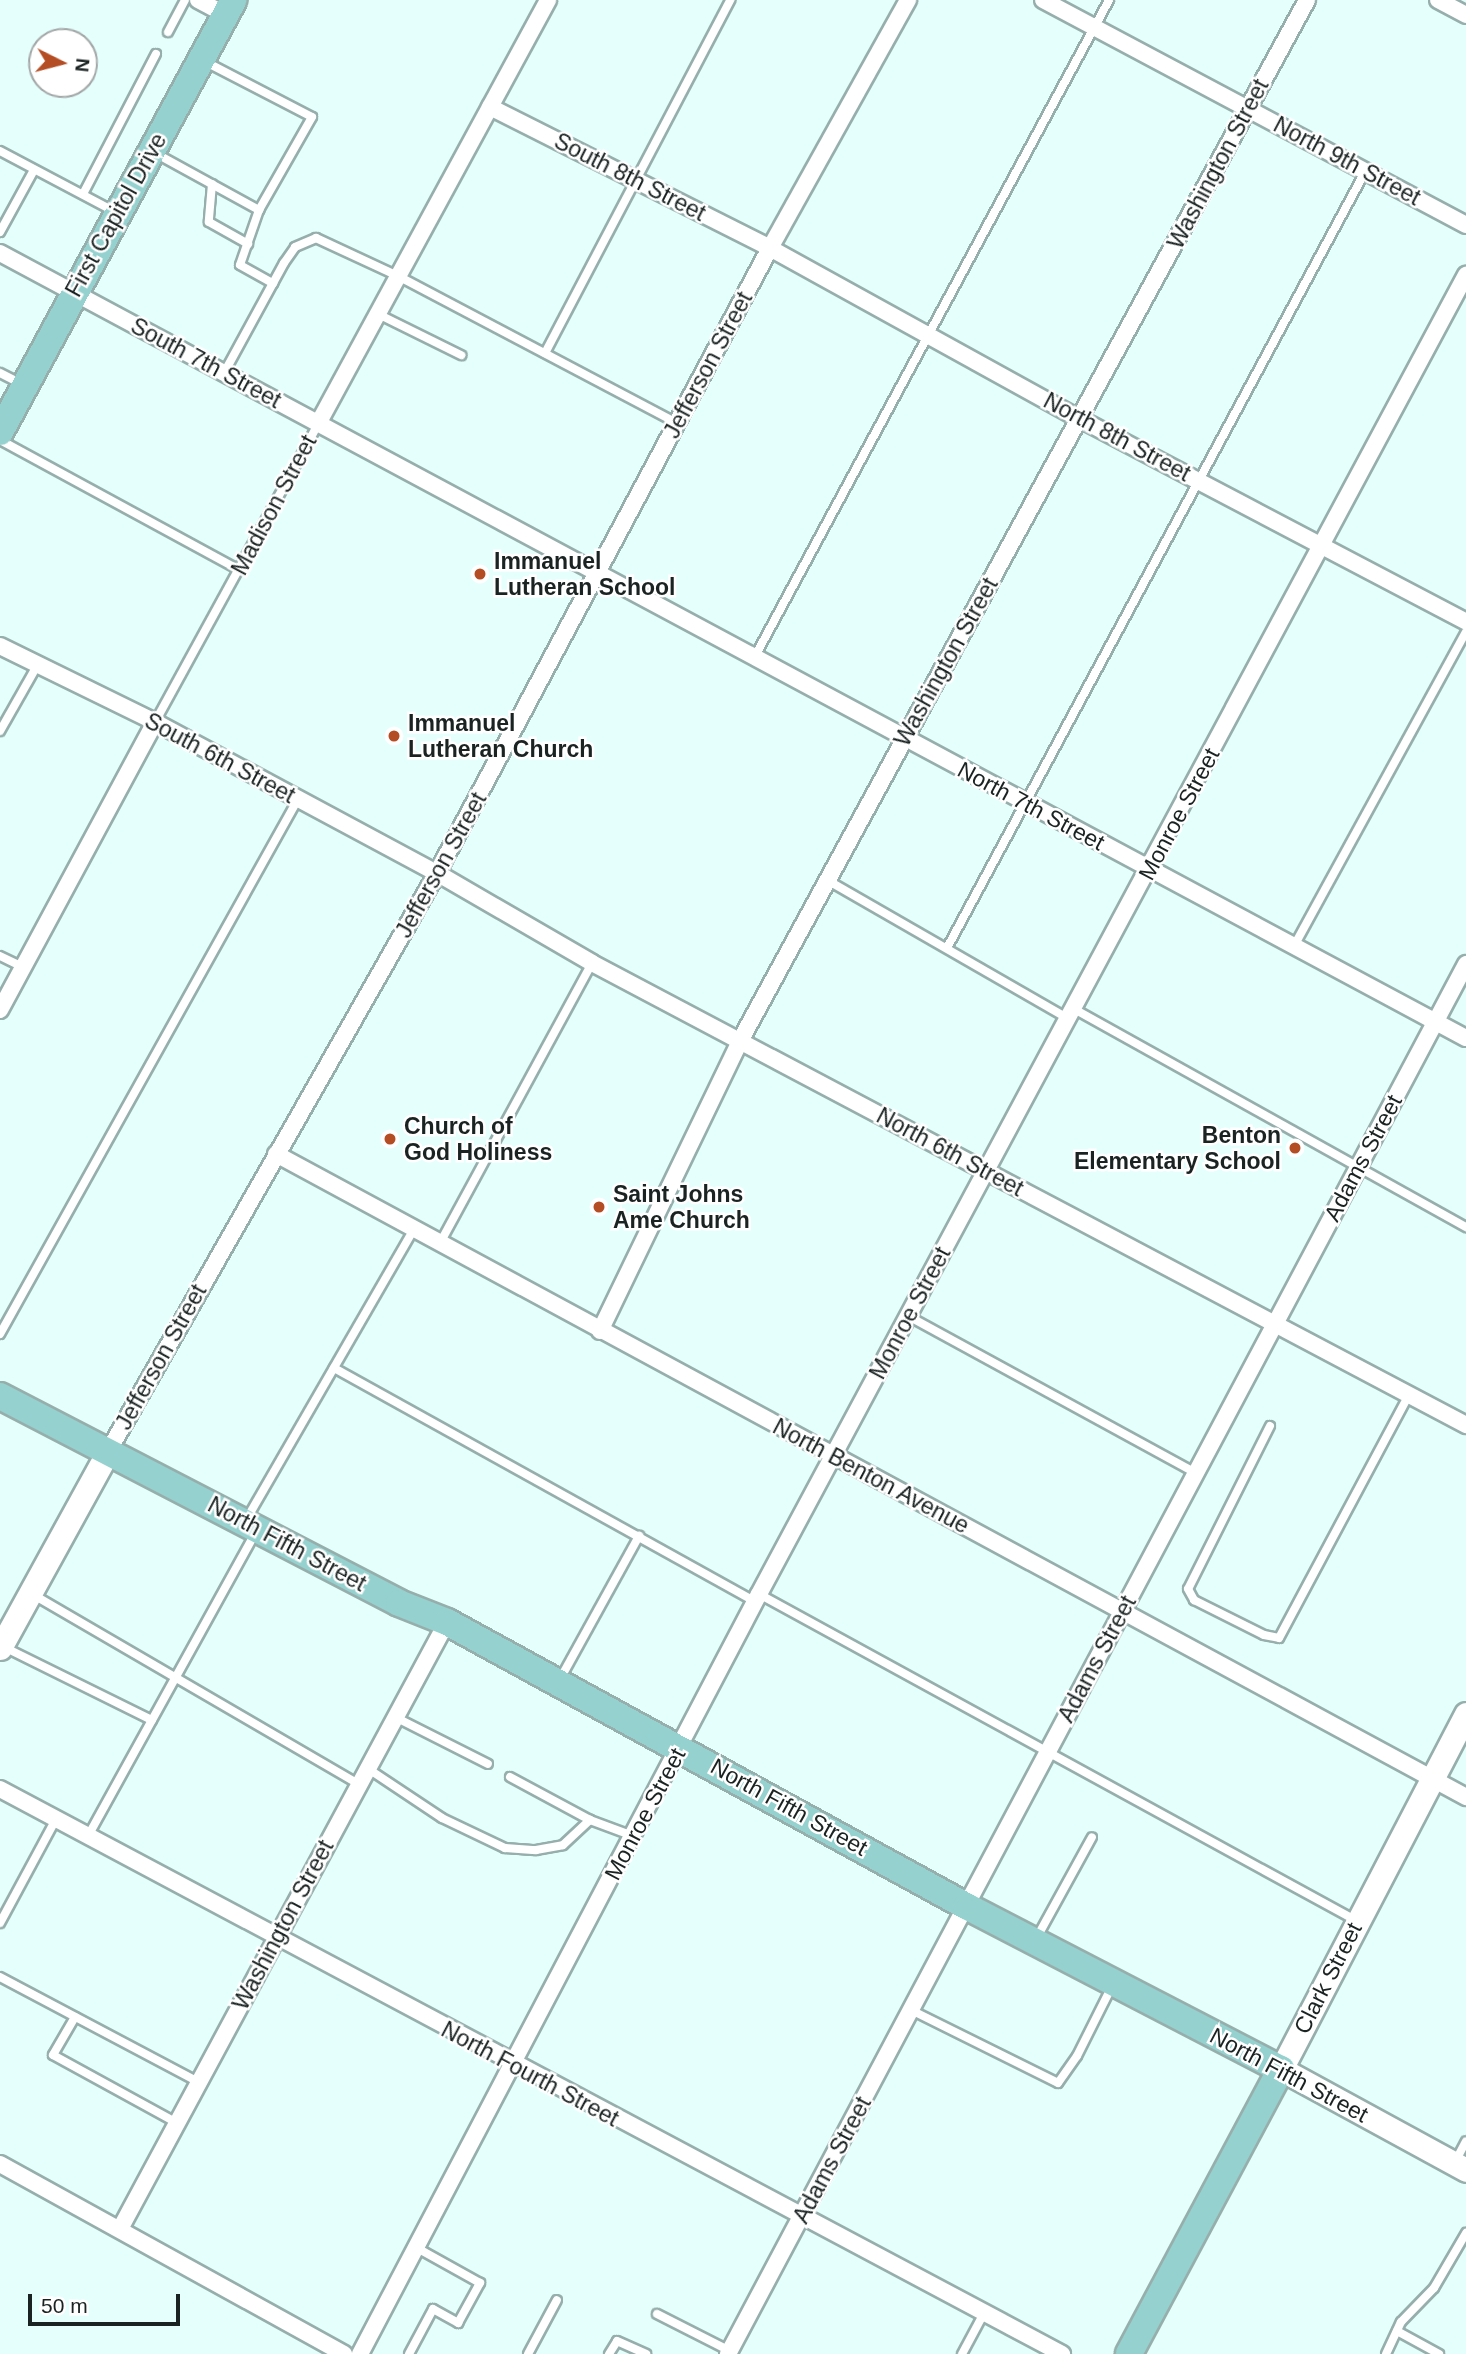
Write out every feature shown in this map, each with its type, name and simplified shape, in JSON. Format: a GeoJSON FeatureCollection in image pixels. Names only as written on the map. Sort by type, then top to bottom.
{"type":"FeatureCollection","features":[{"type":"Feature","properties":{"kind":"main road","name":"First Capitol Drive"},"geometry":{"type":"LineString","coordinates":[[0,432],[230,7]]}},
{"type":"Feature","properties":{"kind":"main road","name":"North Fifth Street"},"geometry":{"type":"LineString","coordinates":[[0,1396],[109,1450],[399,1603],[447,1622],[559,1681],[966,1906],[1281,2069],[1460,2167]]}},
{"type":"Feature","properties":{"kind":"main road","name":"Jefferson Street"},"geometry":{"type":"LineString","coordinates":[[1,1647],[109,1450]]}},
{"type":"Feature","properties":{"kind":"main road","name":"Clark Street"},"geometry":{"type":"LineString","coordinates":[[1129,2354],[1466,1714]]}},
{"type":"Feature","properties":{"kind":"street"},"geometry":{"type":"LineString","coordinates":[[198,0],[230,7]]}},
{"type":"Feature","properties":{"kind":"street","name":"Madison Street"},"geometry":{"type":"LineString","coordinates":[[319,422],[548,0]]}},
{"type":"Feature","properties":{"kind":"street","name":"Jefferson Street"},"geometry":{"type":"LineString","coordinates":[[109,1450],[437,873],[770,248],[908,0]]}},
{"type":"Feature","properties":{"kind":"street","name":"North 9th Street"},"geometry":{"type":"LineString","coordinates":[[1042,0],[1466,225]]}},
{"type":"Feature","properties":{"kind":"street","name":"Washington Street"},"geometry":{"type":"LineString","coordinates":[[600,1331],[740,1041],[904,738],[1082,420],[1307,0]]}},
{"type":"Feature","properties":{"kind":"street"},"geometry":{"type":"LineString","coordinates":[[1438,0],[1460,8]]}},
{"type":"Feature","properties":{"kind":"street","name":"South 8th Street"},"geometry":{"type":"LineString","coordinates":[[490,107],[770,248]]}},
{"type":"Feature","properties":{"kind":"street","name":"North 8th Street"},"geometry":{"type":"LineString","coordinates":[[770,248],[932,334],[1082,420],[1466,622]]}},
{"type":"Feature","properties":{"kind":"street","name":"South 7th Street"},"geometry":{"type":"LineString","coordinates":[[0,253],[319,422],[597,574]]}},
{"type":"Feature","properties":{"kind":"street","name":"Monroe Street"},"geometry":{"type":"LineString","coordinates":[[360,2354],[757,1597],[1466,275]]}},
{"type":"Feature","properties":{"kind":"street","name":"North 7th Street"},"geometry":{"type":"LineString","coordinates":[[597,574],[1466,1038]]}},
{"type":"Feature","properties":{"kind":"street","name":"South 6th Street"},"geometry":{"type":"LineString","coordinates":[[0,646],[155,722],[437,873]]}},
{"type":"Feature","properties":{"kind":"street","name":"Madison Street"},"geometry":{"type":"LineString","coordinates":[[0,1010],[155,722]]}},
{"type":"Feature","properties":{"kind":"street","name":"North 6th Street"},"geometry":{"type":"LineString","coordinates":[[437,873],[592,963],[1466,1425]]}},
{"type":"Feature","properties":{"kind":"street","name":"Adams Street"},"geometry":{"type":"LineString","coordinates":[[729,2352],[1466,964]]}},
{"type":"Feature","properties":{"kind":"street","name":"North Benton Avenue"},"geometry":{"type":"LineString","coordinates":[[275,1154],[1466,1797]]}},
{"type":"Feature","properties":{"kind":"street","name":"Washington Street"},"geometry":{"type":"LineString","coordinates":[[120,2230],[447,1622]]}},
{"type":"Feature","properties":{"kind":"street","name":"North Fourth Street"},"geometry":{"type":"LineString","coordinates":[[0,1789],[513,2065],[1062,2354]]}},
{"type":"Feature","properties":{"kind":"street"},"geometry":{"type":"LineString","coordinates":[[0,2164],[344,2354]]}},
{"type":"Feature","properties":{"kind":"lane"},"geometry":{"type":"LineString","coordinates":[[168,32],[185,0]]}},
{"type":"Feature","properties":{"kind":"lane"},"geometry":{"type":"LineString","coordinates":[[545,354],[730,0]]}},
{"type":"Feature","properties":{"kind":"lane"},"geometry":{"type":"LineString","coordinates":[[754,658],[932,334],[1109,0]]}},
{"type":"Feature","properties":{"kind":"lane"},"geometry":{"type":"LineString","coordinates":[[82,194],[156,54]]}},
{"type":"Feature","properties":{"kind":"lane"},"geometry":{"type":"LineString","coordinates":[[201,60],[312,117],[259,210],[240,265],[273,283]]}},
{"type":"Feature","properties":{"kind":"lane"},"geometry":{"type":"LineString","coordinates":[[0,151],[117,214]]}},
{"type":"Feature","properties":{"kind":"lane"},"geometry":{"type":"LineString","coordinates":[[151,151],[259,210]]}},
{"type":"Feature","properties":{"kind":"lane"},"geometry":{"type":"LineString","coordinates":[[0,232],[34,170]]}},
{"type":"Feature","properties":{"kind":"lane"},"geometry":{"type":"LineString","coordinates":[[947,948],[1365,172]]}},
{"type":"Feature","properties":{"kind":"lane"},"geometry":{"type":"LineString","coordinates":[[212,184],[209,222],[248,244]]}},
{"type":"Feature","properties":{"kind":"lane"},"geometry":{"type":"LineString","coordinates":[[224,373],[295,247],[316,238],[398,276],[677,423]]}},
{"type":"Feature","properties":{"kind":"lane"},"geometry":{"type":"LineString","coordinates":[[378,314],[460,355]]}},
{"type":"Feature","properties":{"kind":"lane"},"geometry":{"type":"LineString","coordinates":[[0,373],[24,386]]}},
{"type":"Feature","properties":{"kind":"lane","name":"Madison Street"},"geometry":{"type":"LineString","coordinates":[[155,722],[319,422]]}},
{"type":"Feature","properties":{"kind":"lane"},"geometry":{"type":"LineString","coordinates":[[0,440],[239,570]]}},
{"type":"Feature","properties":{"kind":"lane"},"geometry":{"type":"LineString","coordinates":[[1294,946],[1466,632]]}},
{"type":"Feature","properties":{"kind":"lane"},"geometry":{"type":"LineString","coordinates":[[0,731],[38,664]]}},
{"type":"Feature","properties":{"kind":"lane"},"geometry":{"type":"LineString","coordinates":[[0,1334],[298,799]]}},
{"type":"Feature","properties":{"kind":"lane"},"geometry":{"type":"LineString","coordinates":[[827,880],[947,948],[1466,1227]]}},
{"type":"Feature","properties":{"kind":"lane"},"geometry":{"type":"LineString","coordinates":[[0,956],[23,967]]}},
{"type":"Feature","properties":{"kind":"lane"},"geometry":{"type":"LineString","coordinates":[[440,1243],[592,963]]}},
{"type":"Feature","properties":{"kind":"lane"},"geometry":{"type":"LineString","coordinates":[[88,1836],[177,1675],[334,1368],[414,1228]]}},
{"type":"Feature","properties":{"kind":"lane"},"geometry":{"type":"LineString","coordinates":[[908,1316],[1196,1473]]}},
{"type":"Feature","properties":{"kind":"lane"},"geometry":{"type":"LineString","coordinates":[[334,1368],[639,1536],[1357,1921]]}},
{"type":"Feature","properties":{"kind":"lane"},"geometry":{"type":"LineString","coordinates":[[1270,1426],[1188,1589],[1194,1600],[1279,1638],[1409,1395]]}},
{"type":"Feature","properties":{"kind":"lane"},"geometry":{"type":"LineString","coordinates":[[559,1681],[639,1536]]}},
{"type":"Feature","properties":{"kind":"lane"},"geometry":{"type":"LineString","coordinates":[[31,1593],[177,1675],[359,1784]]}},
{"type":"Feature","properties":{"kind":"lane"},"geometry":{"type":"LineString","coordinates":[[1,1647],[152,1720]]}},
{"type":"Feature","properties":{"kind":"lane"},"geometry":{"type":"LineString","coordinates":[[395,1717],[488,1765]]}},
{"type":"Feature","properties":{"kind":"lane"},"geometry":{"type":"LineString","coordinates":[[368,1768],[442,1818],[505,1848],[536,1850],[564,1845],[590,1820]]}},
{"type":"Feature","properties":{"kind":"lane"},"geometry":{"type":"LineString","coordinates":[[510,1777],[590,1820],[633,1836]]}},
{"type":"Feature","properties":{"kind":"lane"},"geometry":{"type":"LineString","coordinates":[[0,1923],[56,1819]]}},
{"type":"Feature","properties":{"kind":"lane"},"geometry":{"type":"LineString","coordinates":[[1034,1941],[1092,1837]]}},
{"type":"Feature","properties":{"kind":"lane"},"geometry":{"type":"LineString","coordinates":[[0,1977],[198,2082]]}},
{"type":"Feature","properties":{"kind":"lane"},"geometry":{"type":"LineString","coordinates":[[911,2010],[1058,2083],[1077,2056],[1114,1983]]}},
{"type":"Feature","properties":{"kind":"lane"},"geometry":{"type":"LineString","coordinates":[[75,2017],[53,2055],[177,2123]]}},
{"type":"Feature","properties":{"kind":"lane"},"geometry":{"type":"LineString","coordinates":[[1460,2167],[1466,2141]]}},
{"type":"Feature","properties":{"kind":"lane"},"geometry":{"type":"LineString","coordinates":[[1386,2354],[1397,2331],[1434,2288],[1466,2233]]}},
{"type":"Feature","properties":{"kind":"lane"},"geometry":{"type":"LineString","coordinates":[[409,2354],[433,2309],[458,2323],[480,2283],[417,2248]]}},
{"type":"Feature","properties":{"kind":"lane"},"geometry":{"type":"LineString","coordinates":[[528,2354],[557,2300]]}},
{"type":"Feature","properties":{"kind":"lane"},"geometry":{"type":"LineString","coordinates":[[962,2354],[984,2313]]}},
{"type":"Feature","properties":{"kind":"lane"},"geometry":{"type":"LineString","coordinates":[[657,2314],[729,2352]]}},
{"type":"Feature","properties":{"kind":"lane"},"geometry":{"type":"LineString","coordinates":[[1397,2331],[1439,2354]]}},
{"type":"Feature","properties":{"kind":"lane"},"geometry":{"type":"LineString","coordinates":[[609,2354],[617,2341],[646,2354]]}},
{"type":"Feature","properties":{"kind":"place","name":"Immanuel Lutheran School"},"geometry":{"type":"Point","coordinates":[480,574]}},
{"type":"Feature","properties":{"kind":"place","name":"Immanuel Lutheran Church"},"geometry":{"type":"Point","coordinates":[394,736]}},
{"type":"Feature","properties":{"kind":"place","name":"Church of God Holiness"},"geometry":{"type":"Point","coordinates":[390,1139]}},
{"type":"Feature","properties":{"kind":"place","name":"Benton Elementary School"},"geometry":{"type":"Point","coordinates":[1295,1148]}},
{"type":"Feature","properties":{"kind":"place","name":"Saint Johns Ame Church"},"geometry":{"type":"Point","coordinates":[599,1207]}}]}
